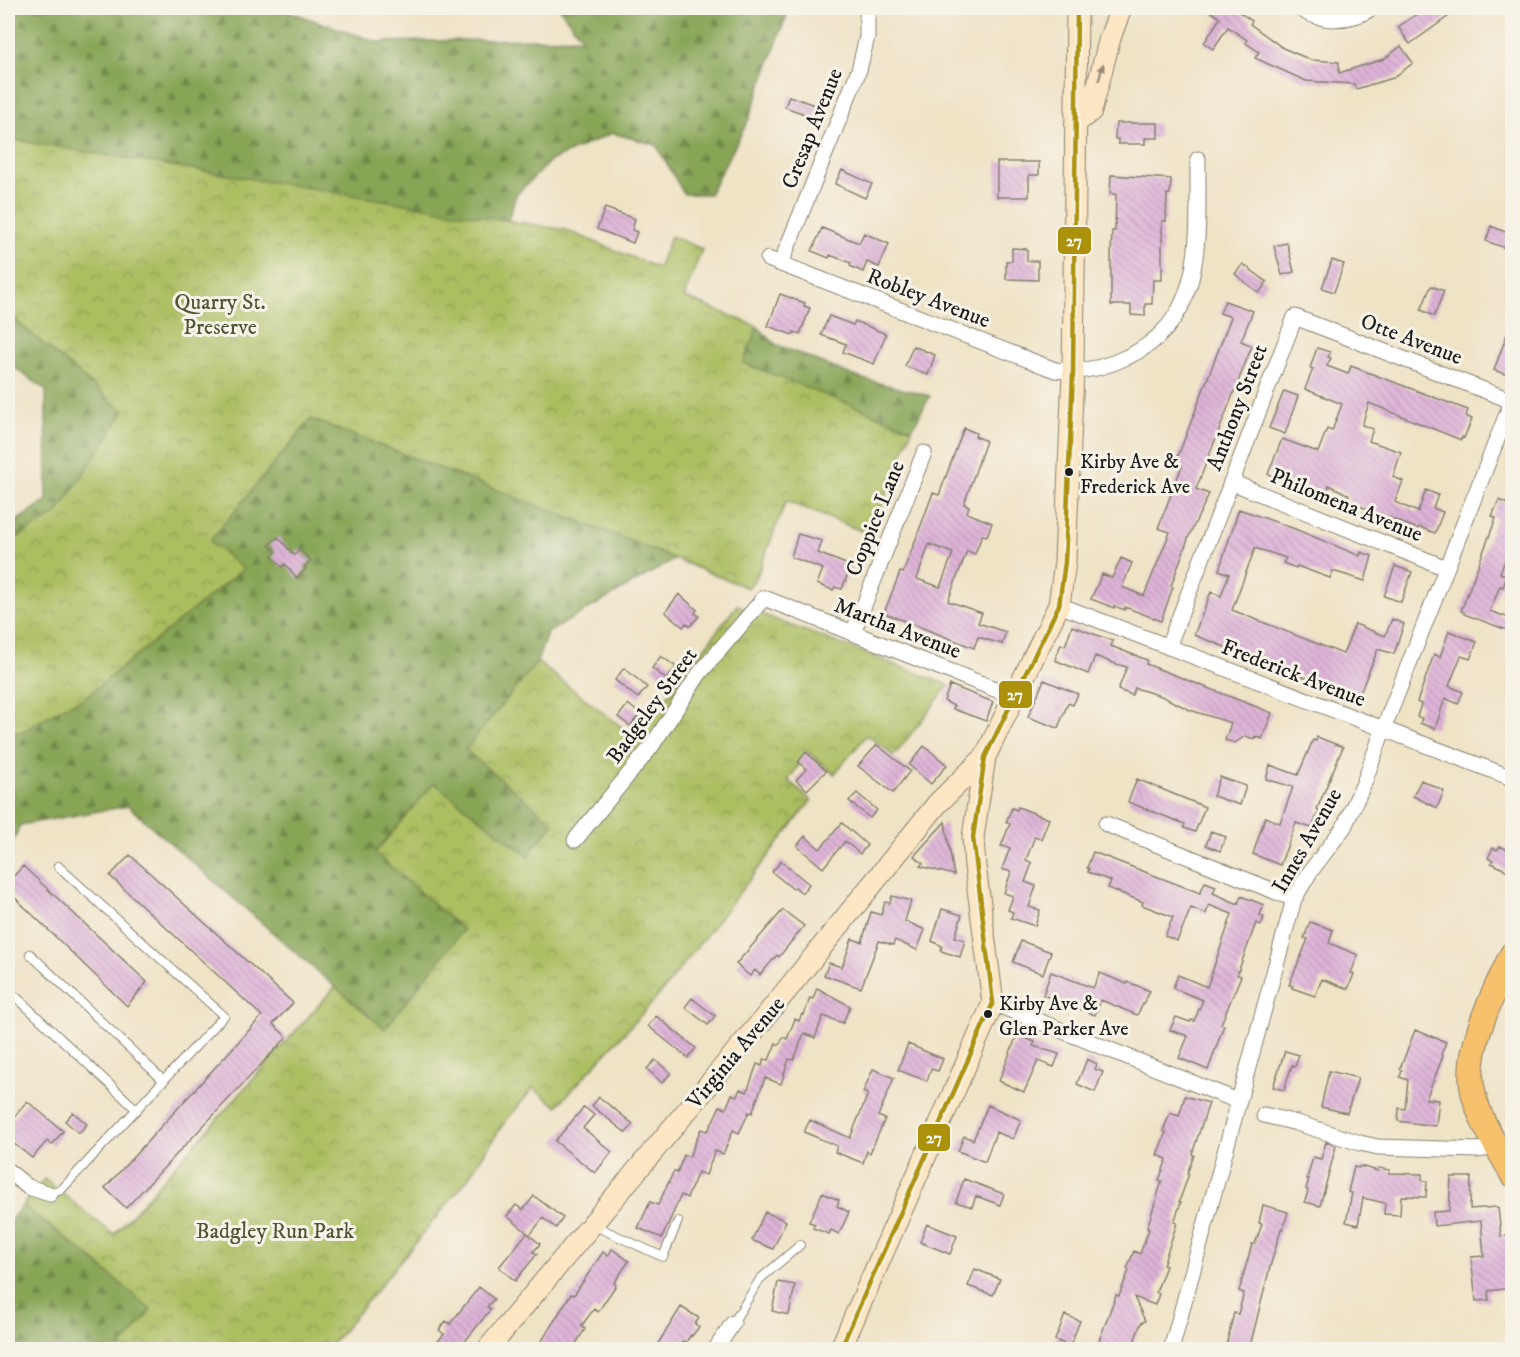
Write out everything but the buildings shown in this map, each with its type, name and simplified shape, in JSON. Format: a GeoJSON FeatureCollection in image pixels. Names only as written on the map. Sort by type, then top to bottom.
{"type":"FeatureCollection","features":[{"type":"Feature","properties":{"kind":"main road"},"geometry":{"type":"LineString","coordinates":[[1512,954],[1483,1020],[1471,1066],[1472,1086],[1477,1104],[1485,1125],[1512,1174]]}},
{"type":"Feature","properties":{"kind":"street","name":"Cresap Avenue"},"geometry":{"type":"LineString","coordinates":[[775,261],[859,70],[867,37],[867,8]]}},
{"type":"Feature","properties":{"kind":"street"},"geometry":{"type":"LineString","coordinates":[[840,1350],[993,1004],[973,837],[985,758],[1059,605],[1065,562],[1074,372],[1077,8]]}},
{"type":"Feature","properties":{"kind":"street"},"geometry":{"type":"LineString","coordinates":[[1077,122],[1091,111],[1110,38],[1121,8]]}},
{"type":"Feature","properties":{"kind":"street"},"geometry":{"type":"LineString","coordinates":[[1299,8],[1322,17],[1341,19],[1350,18],[1372,8]]}},
{"type":"Feature","properties":{"kind":"street"},"geometry":{"type":"LineString","coordinates":[[1074,372],[1117,362],[1142,351],[1166,331],[1182,306],[1191,280],[1196,251],[1198,159]]}},
{"type":"Feature","properties":{"kind":"street","name":"Robley Avenue"},"geometry":{"type":"LineString","coordinates":[[775,261],[1055,370],[1074,372]]}},
{"type":"Feature","properties":{"kind":"street","name":"Otte Avenue"},"geometry":{"type":"LineString","coordinates":[[1295,316],[1512,401]]}},
{"type":"Feature","properties":{"kind":"street","name":"Anthony Street"},"geometry":{"type":"LineString","coordinates":[[1168,647],[1295,316]]}},
{"type":"Feature","properties":{"kind":"street","name":"Innes Avenue"},"geometry":{"type":"LineString","coordinates":[[1170,1350],[1294,899],[1310,872],[1344,827],[1364,783],[1512,401]]}},
{"type":"Feature","properties":{"kind":"street","name":"Coppice Lane"},"geometry":{"type":"LineString","coordinates":[[853,633],[924,453]]}},
{"type":"Feature","properties":{"kind":"street","name":"Philomena Avenue"},"geometry":{"type":"LineString","coordinates":[[1231,482],[1446,568]]}},
{"type":"Feature","properties":{"kind":"street","name":"Martha Avenue"},"geometry":{"type":"LineString","coordinates":[[764,598],[1015,697]]}},
{"type":"Feature","properties":{"kind":"street","name":"Badgeley Street"},"geometry":{"type":"LineString","coordinates":[[575,840],[651,747],[699,674],[764,598]]}},
{"type":"Feature","properties":{"kind":"street","name":"Frederick Avenue"},"geometry":{"type":"LineString","coordinates":[[1059,605],[1383,730],[1511,773]]}},
{"type":"Feature","properties":{"kind":"street","name":"Virginia Avenue"},"geometry":{"type":"LineString","coordinates":[[487,1350],[761,1022],[938,803],[985,758]]}},
{"type":"Feature","properties":{"kind":"street"},"geometry":{"type":"LineString","coordinates":[[1106,824],[1294,899]]}},
{"type":"Feature","properties":{"kind":"street"},"geometry":{"type":"LineString","coordinates":[[993,1004],[1238,1101]]}},
{"type":"Feature","properties":{"kind":"street"},"geometry":{"type":"LineString","coordinates":[[1264,1115],[1378,1147],[1477,1150],[1497,1147]]}},
{"type":"Feature","properties":{"kind":"street"},"geometry":{"type":"LineString","coordinates":[[8,1171],[28,1187],[50,1194]]}},
{"type":"Feature","properties":{"kind":"street"},"geometry":{"type":"LineString","coordinates":[[715,1350],[733,1323]]}},
{"type":"Feature","properties":{"kind":"lane"},"geometry":{"type":"LineString","coordinates":[[50,1194],[61,1190],[224,1016],[58,866]]}},
{"type":"Feature","properties":{"kind":"lane"},"geometry":{"type":"LineString","coordinates":[[30,954],[164,1081]]}},
{"type":"Feature","properties":{"kind":"lane"},"geometry":{"type":"LineString","coordinates":[[14,995],[138,1110]]}},
{"type":"Feature","properties":{"kind":"lane"},"geometry":{"type":"LineString","coordinates":[[592,1224],[663,1257],[678,1221]]}},
{"type":"Feature","properties":{"kind":"lane"},"geometry":{"type":"LineString","coordinates":[[733,1323],[760,1279],[800,1245]]}},
{"type":"Feature","properties":{"kind":"green space"},"geometry":{"type":"Polygon","coordinates":[[[8,8],[279,8],[377,42],[582,38],[559,8],[787,8],[787,15],[748,121],[709,194],[684,194],[656,145],[612,133],[550,161],[516,195],[499,248],[704,306],[758,327],[775,344],[859,378],[930,396],[912,429],[870,534],[786,501],[756,578],[748,588],[675,559],[547,633],[537,662],[636,738],[770,617],[894,756],[867,735],[834,774],[808,752],[788,780],[811,801],[660,994],[557,1106],[533,1088],[501,1127],[466,1181],[328,1349],[8,1349],[8,1223],[23,1205],[92,1259],[335,987],[128,806],[20,825],[8,854],[8,527],[47,500],[46,390],[8,363],[8,8]]]}},
{"type":"Feature","properties":{"kind":"green space","name":"Quarry St. Preserve"},"geometry":{"type":"Polygon","coordinates":[[[8,139],[566,230],[658,268],[671,236],[702,249],[684,297],[758,327],[743,363],[912,429],[870,534],[786,501],[756,578],[748,588],[311,419],[210,541],[243,569],[83,699],[65,706],[22,732],[8,732],[8,543],[57,514],[124,412],[8,314],[8,139]]]}},
{"type":"Feature","properties":{"kind":"green space","name":"Badgley Run Park"},"geometry":{"type":"Polygon","coordinates":[[[737,605],[949,685],[894,756],[867,735],[834,774],[808,752],[788,780],[811,801],[660,994],[557,1106],[533,1088],[501,1127],[466,1181],[328,1349],[120,1349],[151,1310],[92,1259],[23,1205],[44,1179],[114,1235],[335,987],[385,1029],[463,930],[375,853],[434,783],[528,856],[554,823],[465,750],[537,662],[636,738],[737,605]]]}},
{"type":"Feature","properties":{"kind":"transit line","name":"27"},"geometry":{"type":"LineString","coordinates":[[840,1350],[993,1003],[973,837],[985,757],[1059,605],[1065,562],[1073,372],[1077,8]]}},
{"type":"Feature","properties":{"kind":"place","name":"Kirby Ave & Frederick Ave"},"geometry":{"type":"Point","coordinates":[1069,472]}},
{"type":"Feature","properties":{"kind":"place","name":"Kirby Ave & Glen Parker Ave"},"geometry":{"type":"Point","coordinates":[988,1014]}}]}
